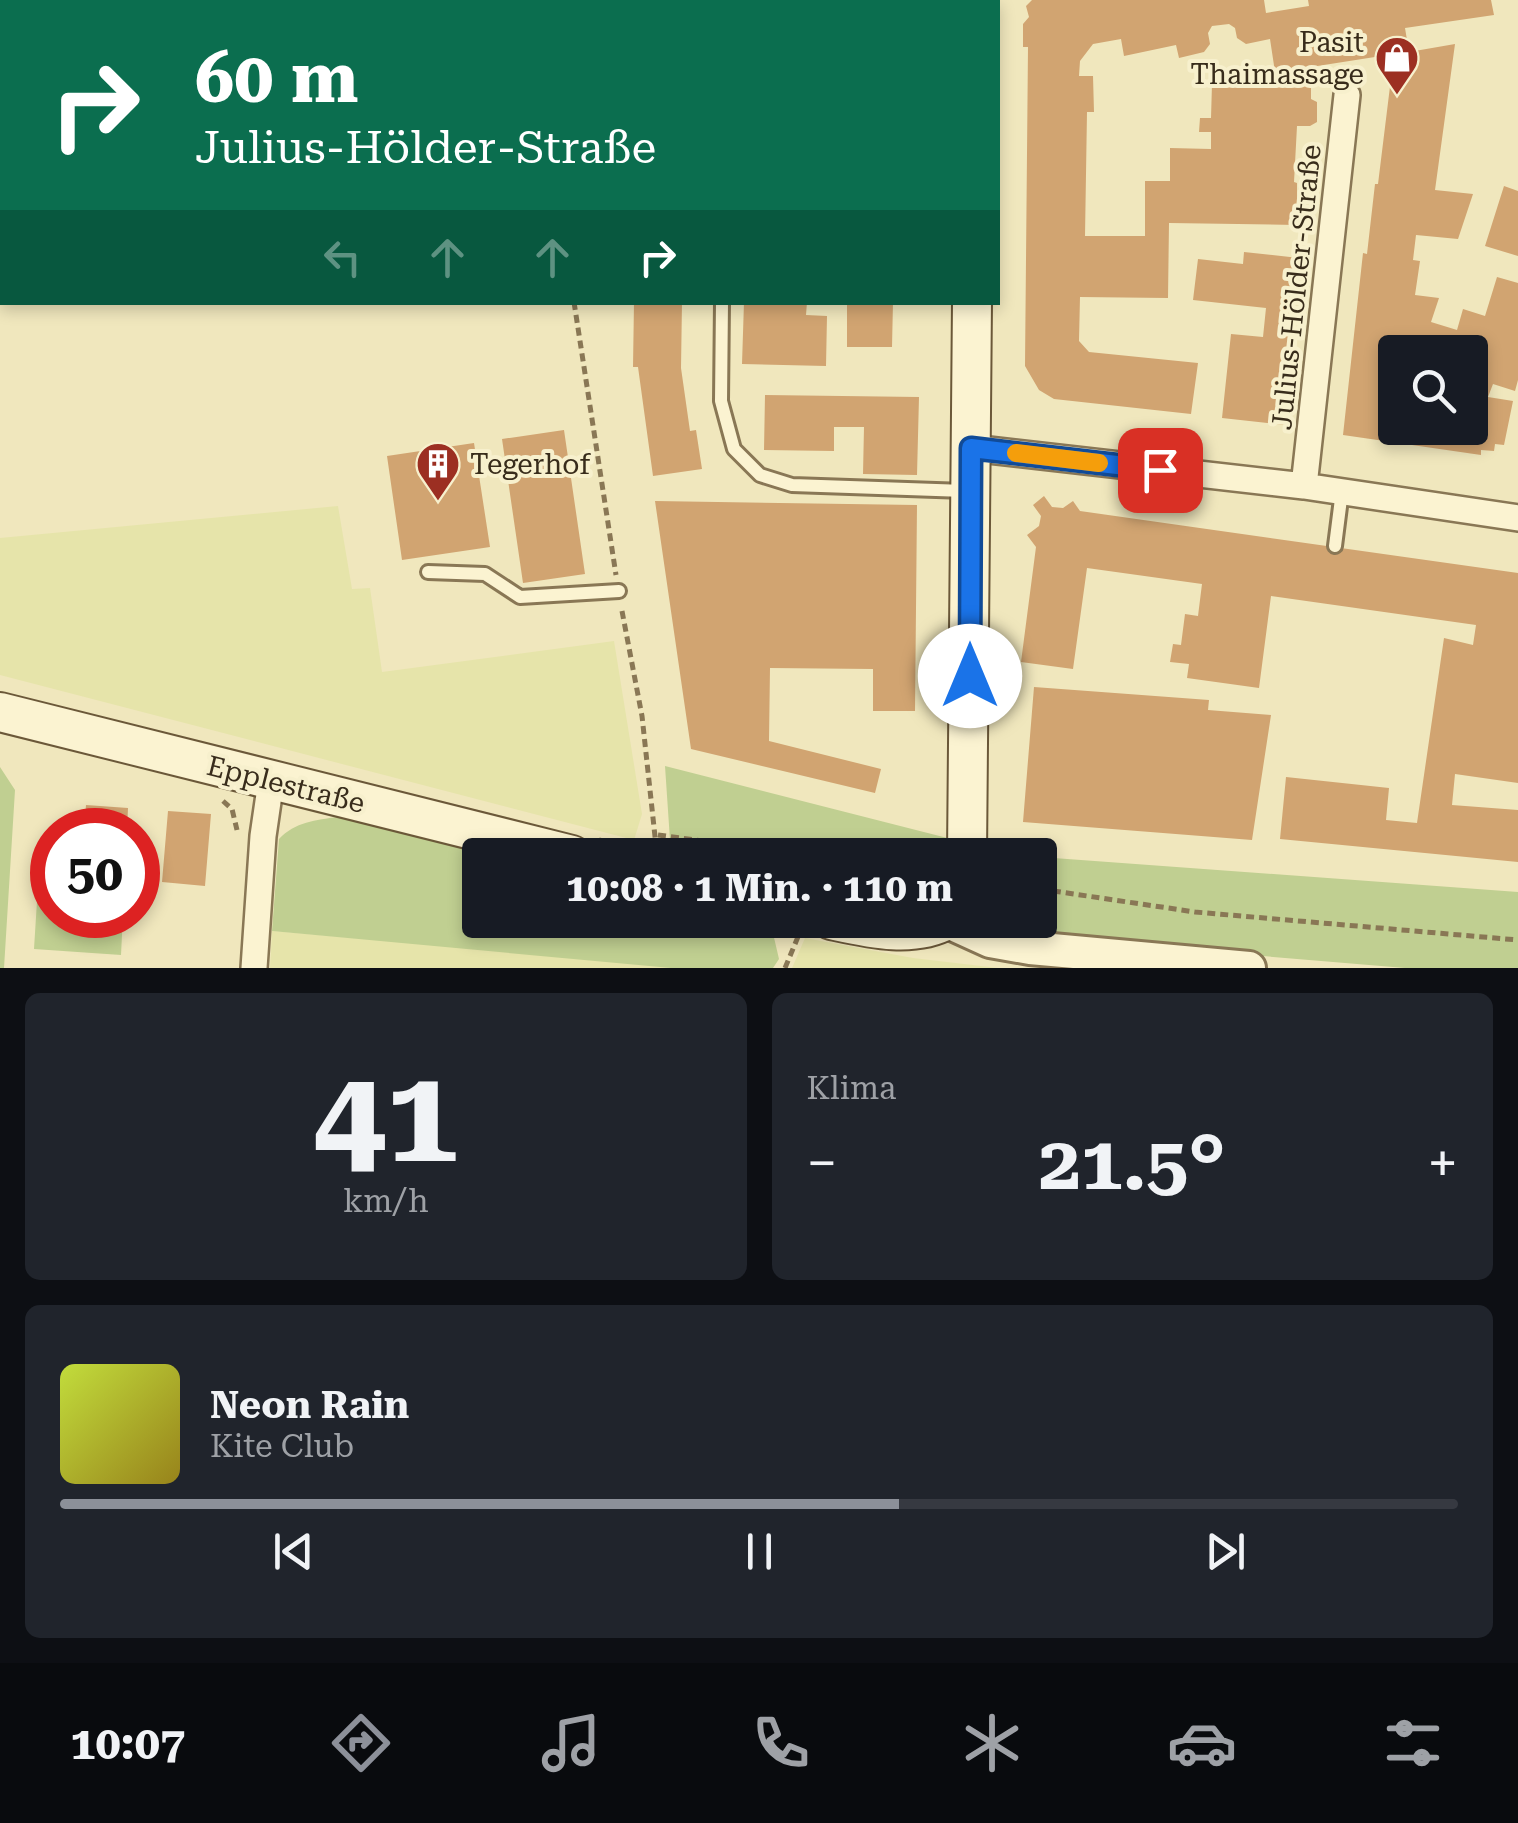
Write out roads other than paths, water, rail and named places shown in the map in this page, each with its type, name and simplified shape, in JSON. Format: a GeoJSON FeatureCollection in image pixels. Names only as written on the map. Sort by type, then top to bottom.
{"type":"FeatureCollection","features":[{"type":"Feature","properties":{"kind":"main road"},"geometry":{"type":"LineString","coordinates":[[967,838],[972,305]]}},
{"type":"Feature","properties":{"kind":"main road","name":"Epplestraße"},"geometry":{"type":"LineString","coordinates":[[0,712],[504,838]]}},
{"type":"Feature","properties":{"kind":"street","name":"Julius-Hölder-Straße"},"geometry":{"type":"LineString","coordinates":[[1304,486],[1348,94]]}},
{"type":"Feature","properties":{"kind":"street"},"geometry":{"type":"LineString","coordinates":[[971,448],[1304,486],[1518,518]]}},
{"type":"Feature","properties":{"kind":"street"},"geometry":{"type":"LineString","coordinates":[[254,968],[271,780]]}},
{"type":"Feature","properties":{"kind":"street"},"geometry":{"type":"LineString","coordinates":[[984,938],[1030,948],[1249,968]]}},
{"type":"Feature","properties":{"kind":"lane"},"geometry":{"type":"LineString","coordinates":[[722,305],[721,401],[734,449],[760,476],[792,485],[970,491]]}},
{"type":"Feature","properties":{"kind":"lane"},"geometry":{"type":"LineString","coordinates":[[1335,546],[1342,492]]}},
{"type":"Feature","properties":{"kind":"lane"},"geometry":{"type":"LineString","coordinates":[[428,572],[484,574],[520,598],[619,591]]}},
{"type":"Feature","properties":{"kind":"place","name":"Pasit Thaimassage"},"geometry":{"type":"Point","coordinates":[1397,96]}},
{"type":"Feature","properties":{"kind":"place","name":"Tegerhof"},"geometry":{"type":"Point","coordinates":[438,502]}}]}
